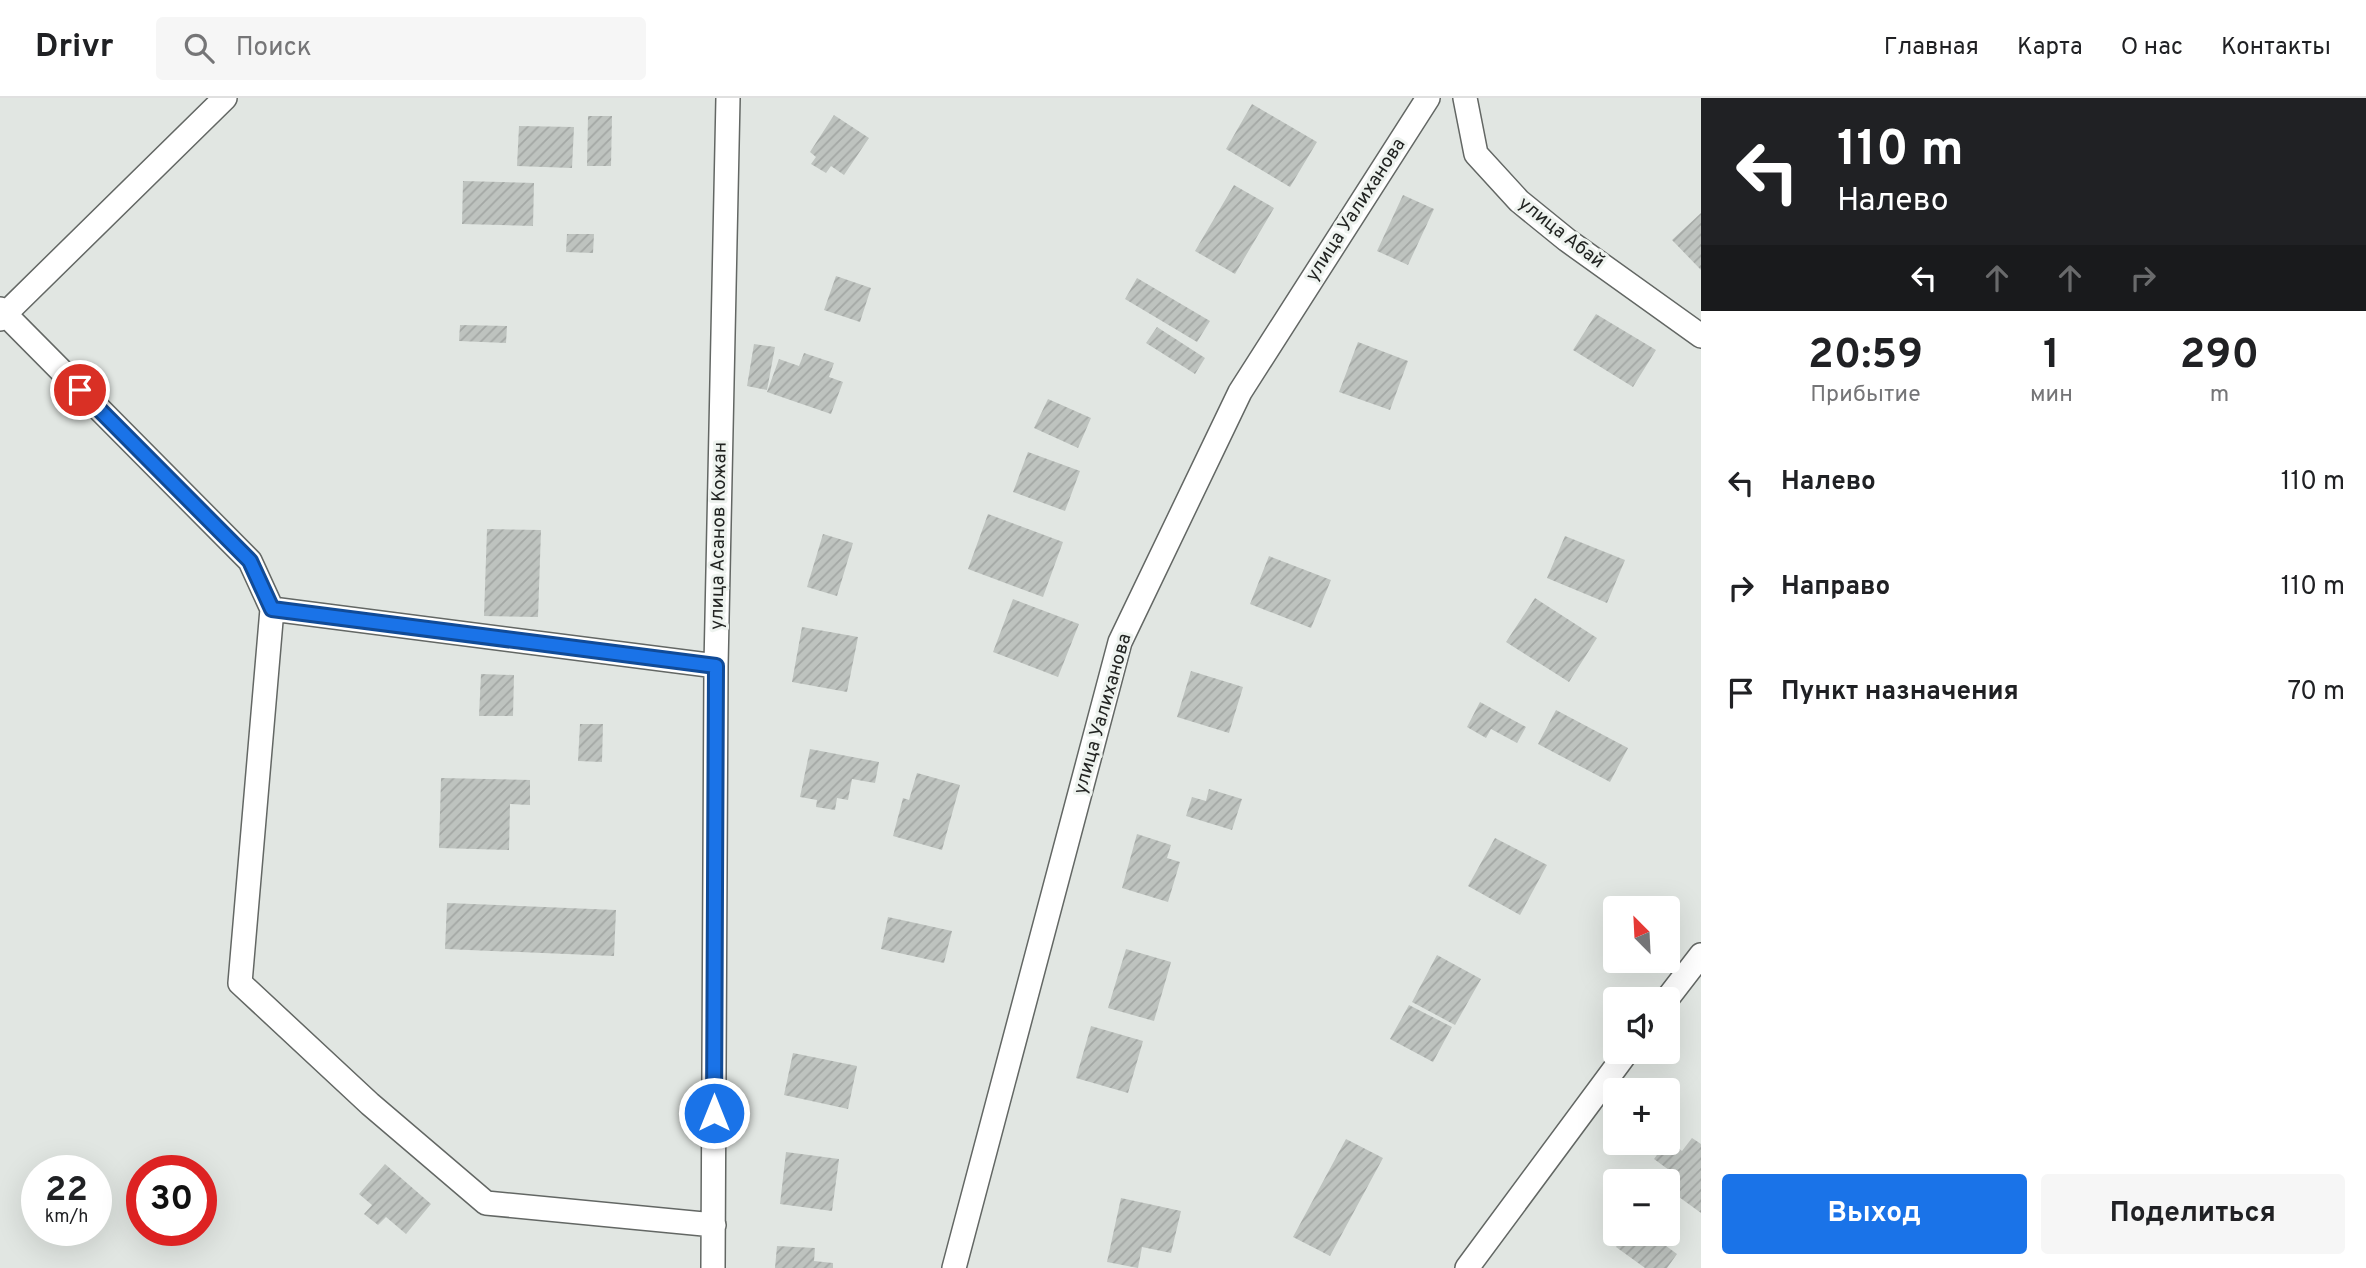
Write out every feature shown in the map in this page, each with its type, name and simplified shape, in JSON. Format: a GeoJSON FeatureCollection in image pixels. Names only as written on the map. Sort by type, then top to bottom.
{"type":"FeatureCollection","features":[{"type":"Feature","properties":{"kind":"street"},"geometry":{"type":"LineString","coordinates":[[225,98],[2,314],[250,561],[272,609],[240,983],[370,1104],[486,1203],[714,1225]]}},
{"type":"Feature","properties":{"kind":"street","name":"улица Асанов Кожан"},"geometry":{"type":"LineString","coordinates":[[713,1268],[716,666],[728,98]]}},
{"type":"Feature","properties":{"kind":"street","name":"улица Уалиханова"},"geometry":{"type":"LineString","coordinates":[[954,1268],[1120,642],[1240,392],[1427,98]]}},
{"type":"Feature","properties":{"kind":"street","name":"улица Абай"},"geometry":{"type":"LineString","coordinates":[[1465,98],[1476,154],[1519,201],[1566,240],[1701,336]]}},
{"type":"Feature","properties":{"kind":"street"},"geometry":{"type":"LineString","coordinates":[[272,609],[716,666]]}},
{"type":"Feature","properties":{"kind":"street"},"geometry":{"type":"LineString","coordinates":[[1676,987],[1701,955]]}},
{"type":"Feature","properties":{"kind":"street"},"geometry":{"type":"LineString","coordinates":[[1467,1268],[1618,1064]]}},
{"type":"Feature","properties":{"kind":"building"},"geometry":{"type":"Polygon","coordinates":[[[1252,104],[1317,142],[1290,187],[1226,149],[1252,104]]]}},
{"type":"Feature","properties":{"kind":"building"},"geometry":{"type":"Polygon","coordinates":[[[834,115],[869,138],[844,175],[831,166],[826,173],[811,164],[816,157],[810,152],[834,115]]]}},
{"type":"Feature","properties":{"kind":"building"},"geometry":{"type":"Polygon","coordinates":[[[588,116],[612,116],[611,166],[587,166],[588,116]]]}},
{"type":"Feature","properties":{"kind":"building"},"geometry":{"type":"Polygon","coordinates":[[[519,126],[574,127],[572,168],[517,166],[519,126]]]}},
{"type":"Feature","properties":{"kind":"building"},"geometry":{"type":"Polygon","coordinates":[[[463,181],[534,183],[533,226],[462,224],[463,181]]]}},
{"type":"Feature","properties":{"kind":"building"},"geometry":{"type":"Polygon","coordinates":[[[1234,185],[1274,208],[1235,274],[1195,251],[1234,185]]]}},
{"type":"Feature","properties":{"kind":"building"},"geometry":{"type":"Polygon","coordinates":[[[1403,195],[1434,209],[1408,265],[1377,251],[1403,195]]]}},
{"type":"Feature","properties":{"kind":"building"},"geometry":{"type":"Polygon","coordinates":[[[1701,213],[1701,270],[1672,240],[1701,213]]]}},
{"type":"Feature","properties":{"kind":"building"},"geometry":{"type":"Polygon","coordinates":[[[567,234],[594,234],[593,253],[566,252],[567,234]]]}},
{"type":"Feature","properties":{"kind":"building"},"geometry":{"type":"Polygon","coordinates":[[[836,276],[871,288],[860,322],[824,310],[836,276]]]}},
{"type":"Feature","properties":{"kind":"building"},"geometry":{"type":"Polygon","coordinates":[[[1137,278],[1210,321],[1197,342],[1125,299],[1137,278]]]}},
{"type":"Feature","properties":{"kind":"building"},"geometry":{"type":"Polygon","coordinates":[[[1596,314],[1656,350],[1633,387],[1573,350],[1596,314]]]}},
{"type":"Feature","properties":{"kind":"building"},"geometry":{"type":"Polygon","coordinates":[[[460,325],[507,326],[506,343],[459,341],[460,325]]]}},
{"type":"Feature","properties":{"kind":"building"},"geometry":{"type":"Polygon","coordinates":[[[1157,327],[1205,358],[1195,374],[1146,343],[1157,327]]]}},
{"type":"Feature","properties":{"kind":"building"},"geometry":{"type":"Polygon","coordinates":[[[1358,342],[1408,361],[1390,410],[1339,392],[1358,342]]]}},
{"type":"Feature","properties":{"kind":"building"},"geometry":{"type":"Polygon","coordinates":[[[754,344],[775,347],[767,390],[747,386],[754,344]]]}},
{"type":"Feature","properties":{"kind":"building"},"geometry":{"type":"Polygon","coordinates":[[[804,353],[834,363],[829,377],[843,382],[831,414],[767,392],[779,359],[799,366],[804,353]]]}},
{"type":"Feature","properties":{"kind":"building"},"geometry":{"type":"Polygon","coordinates":[[[1048,399],[1091,418],[1078,448],[1034,428],[1048,399]]]}},
{"type":"Feature","properties":{"kind":"building"},"geometry":{"type":"Polygon","coordinates":[[[1028,452],[1080,471],[1065,511],[1013,492],[1028,452]]]}},
{"type":"Feature","properties":{"kind":"building"},"geometry":{"type":"Polygon","coordinates":[[[988,514],[1063,542],[1043,597],[968,569],[988,514]]]}},
{"type":"Feature","properties":{"kind":"building"},"geometry":{"type":"Polygon","coordinates":[[[487,529],[541,530],[538,617],[484,616],[487,529]]]}},
{"type":"Feature","properties":{"kind":"building"},"geometry":{"type":"Polygon","coordinates":[[[823,534],[853,543],[837,596],[807,587],[823,534]]]}},
{"type":"Feature","properties":{"kind":"building"},"geometry":{"type":"Polygon","coordinates":[[[1565,536],[1625,560],[1607,603],[1547,578],[1565,536]]]}},
{"type":"Feature","properties":{"kind":"building"},"geometry":{"type":"Polygon","coordinates":[[[1269,556],[1331,580],[1311,628],[1250,604],[1269,556]]]}},
{"type":"Feature","properties":{"kind":"building"},"geometry":{"type":"Polygon","coordinates":[[[1535,598],[1597,638],[1569,682],[1506,642],[1535,598]]]}},
{"type":"Feature","properties":{"kind":"building"},"geometry":{"type":"Polygon","coordinates":[[[1013,599],[1079,624],[1058,677],[993,652],[1013,599]]]}},
{"type":"Feature","properties":{"kind":"building"},"geometry":{"type":"Polygon","coordinates":[[[802,627],[858,637],[847,692],[792,682],[802,627]]]}},
{"type":"Feature","properties":{"kind":"building"},"geometry":{"type":"Polygon","coordinates":[[[1191,671],[1243,687],[1229,733],[1177,717],[1191,671]]]}},
{"type":"Feature","properties":{"kind":"building"},"geometry":{"type":"Polygon","coordinates":[[[481,674],[514,675],[513,716],[479,716],[481,674]]]}},
{"type":"Feature","properties":{"kind":"building"},"geometry":{"type":"Polygon","coordinates":[[[1480,702],[1526,727],[1517,743],[1491,729],[1486,738],[1467,727],[1480,702]]]}},
{"type":"Feature","properties":{"kind":"building"},"geometry":{"type":"Polygon","coordinates":[[[1556,710],[1628,748],[1610,782],[1538,744],[1556,710]]]}},
{"type":"Feature","properties":{"kind":"building"},"geometry":{"type":"Polygon","coordinates":[[[580,724],[603,724],[602,762],[578,761],[580,724]]]}},
{"type":"Feature","properties":{"kind":"building"},"geometry":{"type":"Polygon","coordinates":[[[810,749],[879,762],[875,783],[852,779],[848,800],[837,798],[835,810],[816,807],[817,800],[800,797],[810,749]]]}},
{"type":"Feature","properties":{"kind":"building"},"geometry":{"type":"Polygon","coordinates":[[[917,773],[960,785],[942,850],[893,836],[903,798],[909,800],[917,773]]]}},
{"type":"Feature","properties":{"kind":"building"},"geometry":{"type":"Polygon","coordinates":[[[441,778],[530,780],[530,805],[510,804],[509,850],[439,848],[441,778]]]}},
{"type":"Feature","properties":{"kind":"building"},"geometry":{"type":"Polygon","coordinates":[[[1209,789],[1242,799],[1232,830],[1186,816],[1192,797],[1206,801],[1209,789]]]}},
{"type":"Feature","properties":{"kind":"building"},"geometry":{"type":"Polygon","coordinates":[[[1137,834],[1171,845],[1167,858],[1180,862],[1168,902],[1122,888],[1137,834]]]}},
{"type":"Feature","properties":{"kind":"building"},"geometry":{"type":"Polygon","coordinates":[[[1495,838],[1547,865],[1520,915],[1468,886],[1495,838]]]}},
{"type":"Feature","properties":{"kind":"building"},"geometry":{"type":"Polygon","coordinates":[[[447,903],[616,910],[614,956],[445,949],[447,903]]]}},
{"type":"Feature","properties":{"kind":"building"},"geometry":{"type":"Polygon","coordinates":[[[888,917],[952,931],[944,963],[881,949],[888,917]]]}},
{"type":"Feature","properties":{"kind":"building"},"geometry":{"type":"Polygon","coordinates":[[[1126,949],[1171,962],[1154,1021],[1108,1008],[1126,949]]]}},
{"type":"Feature","properties":{"kind":"building"},"geometry":{"type":"Polygon","coordinates":[[[1437,955],[1481,979],[1455,1025],[1412,1002],[1437,955]]]}},
{"type":"Feature","properties":{"kind":"building"},"geometry":{"type":"Polygon","coordinates":[[[1409,1005],[1452,1027],[1433,1062],[1390,1039],[1409,1005]]]}},
{"type":"Feature","properties":{"kind":"building"},"geometry":{"type":"Polygon","coordinates":[[[1091,1026],[1143,1041],[1128,1093],[1076,1078],[1091,1026]]]}},
{"type":"Feature","properties":{"kind":"building"},"geometry":{"type":"Polygon","coordinates":[[[793,1053],[857,1066],[848,1109],[784,1095],[793,1053]]]}},
{"type":"Feature","properties":{"kind":"building"},"geometry":{"type":"Polygon","coordinates":[[[1692,1138],[1701,1144],[1701,1213],[1680,1198],[1680,1169],[1668,1169],[1654,1159],[1657,1155],[1680,1155],[1680,1149],[1682,1151],[1692,1138]]]}},
{"type":"Feature","properties":{"kind":"building"},"geometry":{"type":"Polygon","coordinates":[[[1346,1139],[1383,1158],[1330,1256],[1293,1237],[1346,1139]]]}},
{"type":"Feature","properties":{"kind":"building"},"geometry":{"type":"Polygon","coordinates":[[[786,1152],[839,1159],[832,1211],[780,1204],[786,1152]]]}},
{"type":"Feature","properties":{"kind":"building"},"geometry":{"type":"Polygon","coordinates":[[[385,1164],[431,1204],[406,1234],[386,1217],[378,1225],[364,1214],[372,1205],[359,1194],[385,1164]]]}},
{"type":"Feature","properties":{"kind":"building"},"geometry":{"type":"Polygon","coordinates":[[[1121,1198],[1181,1211],[1171,1253],[1142,1247],[1138,1268],[1107,1262],[1121,1198]]]}},
{"type":"Feature","properties":{"kind":"building"},"geometry":{"type":"Polygon","coordinates":[[[777,1246],[815,1248],[814,1261],[833,1263],[833,1268],[775,1268],[777,1246]]]}},
{"type":"Feature","properties":{"kind":"building"},"geometry":{"type":"Polygon","coordinates":[[[1666,1246],[1677,1254],[1667,1268],[1645,1268],[1616,1247],[1666,1246]]]}},
{"type":"Feature","properties":{"kind":"route"},"geometry":{"type":"LineString","coordinates":[[80,390],[250,561],[272,609],[716,666],[714,1113]]}}]}
